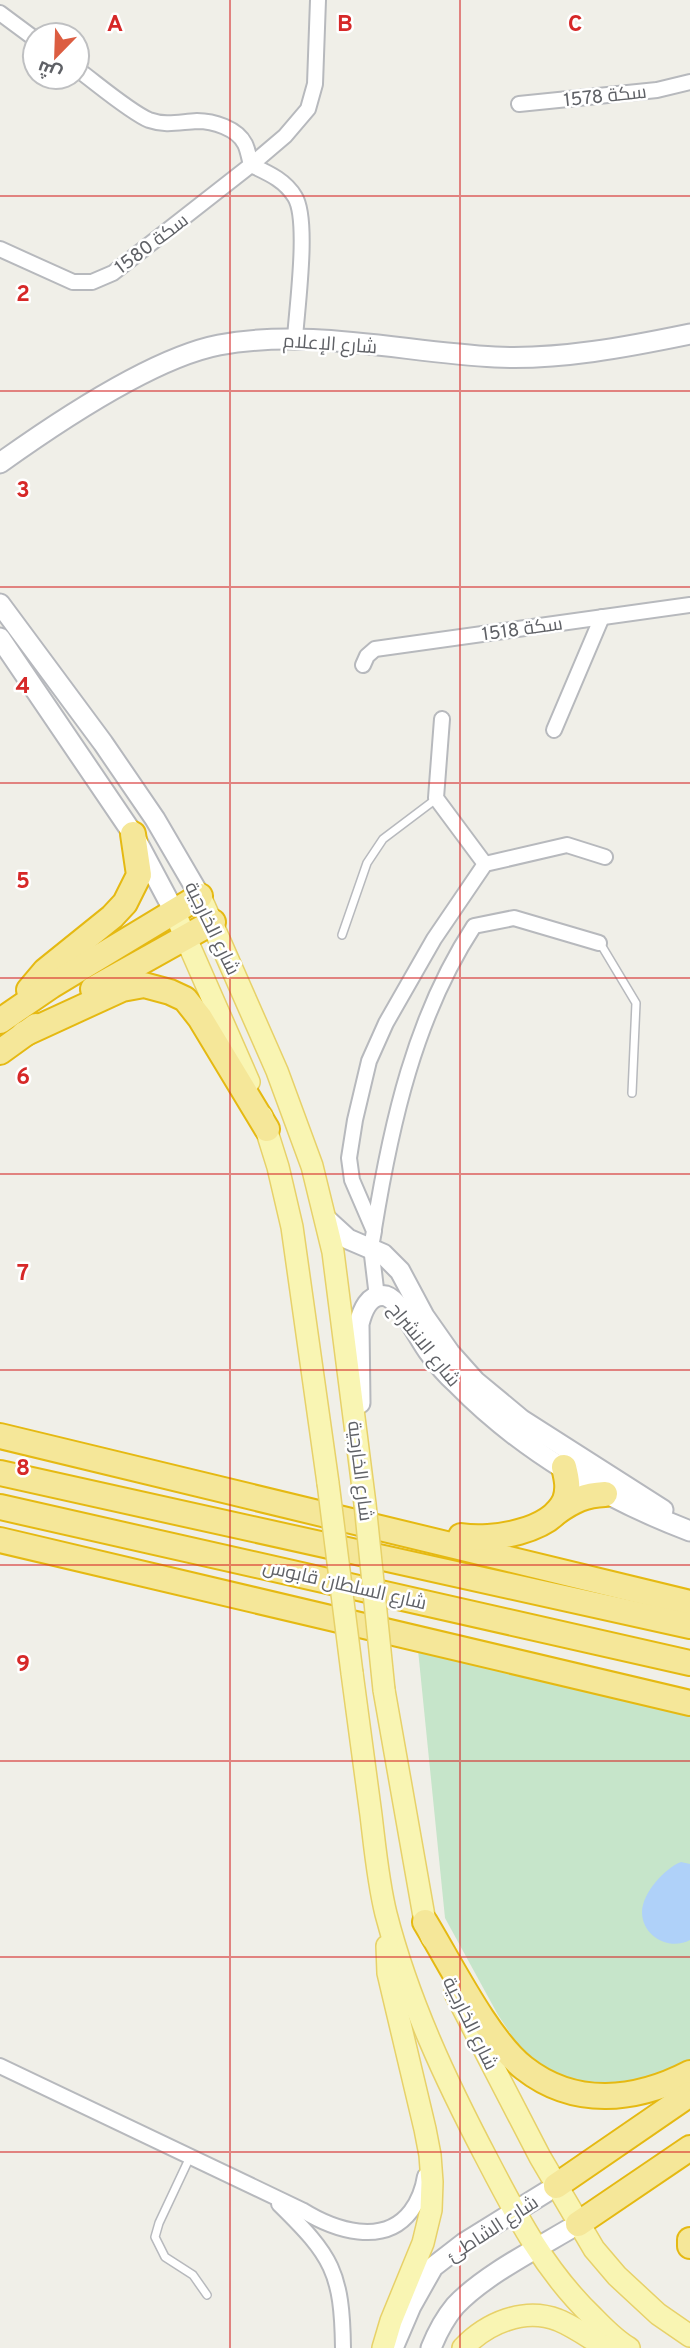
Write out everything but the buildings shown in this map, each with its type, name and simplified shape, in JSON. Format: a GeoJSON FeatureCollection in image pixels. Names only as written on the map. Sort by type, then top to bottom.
{"type":"FeatureCollection","features":[{"type":"Feature","properties":{"kind":"highway"},"geometry":{"type":"LineString","coordinates":[[0,1052],[11,1023],[45,971],[111,917],[125,902],[139,875],[133,834]]}},
{"type":"Feature","properties":{"kind":"highway"},"geometry":{"type":"LineString","coordinates":[[11,1023],[200,896]]}},
{"type":"Feature","properties":{"kind":"highway"},"geometry":{"type":"LineString","coordinates":[[11,1023],[118,974],[213,922]]}},
{"type":"Feature","properties":{"kind":"highway"},"geometry":{"type":"LineString","coordinates":[[11,1023],[122,989],[144,985],[170,992],[185,999],[200,1018],[267,1129]]}},
{"type":"Feature","properties":{"kind":"highway"},"geometry":{"type":"LineString","coordinates":[[0,1436],[690,1603]]}},
{"type":"Feature","properties":{"kind":"highway"},"geometry":{"type":"LineString","coordinates":[[558,1512],[568,1485],[564,1467]]}},
{"type":"Feature","properties":{"kind":"highway","name":"شارع السلطان قابوس"},"geometry":{"type":"LineString","coordinates":[[0,1474],[690,1626]]}},
{"type":"Feature","properties":{"kind":"highway"},"geometry":{"type":"LineString","coordinates":[[324,1515],[397,1523],[477,1539],[512,1534],[536,1525],[574,1499],[588,1494],[606,1494]]}},
{"type":"Feature","properties":{"kind":"highway","name":"شارع السلطان قابوس"},"geometry":{"type":"LineString","coordinates":[[0,1507],[690,1663]]}},
{"type":"Feature","properties":{"kind":"highway"},"geometry":{"type":"LineString","coordinates":[[0,1540],[690,1703]]}},
{"type":"Feature","properties":{"kind":"highway"},"geometry":{"type":"LineString","coordinates":[[425,1922],[505,2049],[524,2068],[547,2082],[599,2096],[628,2096],[655,2090],[690,2073]]}},
{"type":"Feature","properties":{"kind":"highway"},"geometry":{"type":"LineString","coordinates":[[556,2186],[690,2094]]}},
{"type":"Feature","properties":{"kind":"highway"},"geometry":{"type":"LineString","coordinates":[[578,2224],[690,2148]]}},
{"type":"Feature","properties":{"kind":"highway"},"geometry":{"type":"LineString","coordinates":[[690,2240],[690,2246]]}},
{"type":"Feature","properties":{"kind":"main road","name":"شارع الإعلام"},"geometry":{"type":"LineString","coordinates":[[0,463],[30,441],[122,385],[175,359],[218,345],[295,338],[497,357],[573,354],[690,334]]}},
{"type":"Feature","properties":{"kind":"main road","name":"شارع الخارجية"},"geometry":{"type":"LineString","coordinates":[[0,604],[148,808],[200,896],[282,1083],[312,1166],[332,1252],[365,1504],[384,1690],[425,1922],[457,1997],[556,2186],[594,2249],[617,2276],[658,2314],[690,2336]]}},
{"type":"Feature","properties":{"kind":"main road","name":"شارع الخارجية"},"geometry":{"type":"LineString","coordinates":[[0,638],[133,834],[174,911],[267,1129],[292,1227],[376,1860],[386,1913],[407,1983],[431,2045],[514,2213],[536,2250],[557,2280],[620,2343],[629,2348]]}},
{"type":"Feature","properties":{"kind":"main road","name":"شارع الانشراح"},"geometry":{"type":"LineString","coordinates":[[325,1218],[348,1239],[372,1239],[400,1270],[424,1316],[450,1353],[475,1381],[522,1420],[690,1530]]}},
{"type":"Feature","properties":{"kind":"main road","name":"شارع الانشراح"},"geometry":{"type":"LineString","coordinates":[[360,1464],[359,1324],[369,1302],[377,1297],[387,1296],[396,1303],[429,1352],[480,1406],[525,1441],[606,1494],[652,1517],[690,1530]]}},
{"type":"Feature","properties":{"kind":"main road"},"geometry":{"type":"LineString","coordinates":[[606,1494],[626,1495],[660,1508]]}},
{"type":"Feature","properties":{"kind":"main road"},"geometry":{"type":"LineString","coordinates":[[383,2348],[391,2321],[423,2243],[430,2210],[430,2155],[388,1973],[386,1913]]}},
{"type":"Feature","properties":{"kind":"main road","name":"شارع الشاطئ"},"geometry":{"type":"LineString","coordinates":[[393,2348],[411,2306],[433,2267],[464,2243],[556,2186]]}},
{"type":"Feature","properties":{"kind":"main road"},"geometry":{"type":"LineString","coordinates":[[431,2348],[438,2331],[455,2306],[481,2284],[578,2224]]}},
{"type":"Feature","properties":{"kind":"main road"},"geometry":{"type":"LineString","coordinates":[[463,2348],[488,2327],[515,2316],[556,2319],[606,2348]]}},
{"type":"Feature","properties":{"kind":"street","name":"سكة 1580"},"geometry":{"type":"LineString","coordinates":[[0,249],[73,282],[92,282],[113,273],[285,136],[308,109],[315,84],[318,0]]}},
{"type":"Feature","properties":{"kind":"street"},"geometry":{"type":"LineString","coordinates":[[0,13],[21,28]]}},
{"type":"Feature","properties":{"kind":"street"},"geometry":{"type":"LineString","coordinates":[[91,79],[145,118],[161,124],[178,125],[198,121],[223,126],[234,132],[245,142],[251,164],[281,180],[296,198],[300,217],[300,266],[295,338]]}},
{"type":"Feature","properties":{"kind":"street","name":"سكة 1578"},"geometry":{"type":"LineString","coordinates":[[519,104],[657,90],[690,82]]}},
{"type":"Feature","properties":{"kind":"street","name":"سكة 1518"},"geometry":{"type":"LineString","coordinates":[[363,665],[367,656],[375,649],[690,605]]}},
{"type":"Feature","properties":{"kind":"street"},"geometry":{"type":"LineString","coordinates":[[554,730],[602,617]]}},
{"type":"Feature","properties":{"kind":"street"},"geometry":{"type":"LineString","coordinates":[[442,719],[436,798],[485,864]]}},
{"type":"Feature","properties":{"kind":"street"},"geometry":{"type":"LineString","coordinates":[[377,1297],[372,1239],[352,1180],[349,1158],[369,1061],[386,1023],[434,939],[485,864],[567,845],[606,857]]}},
{"type":"Feature","properties":{"kind":"street"},"geometry":{"type":"LineString","coordinates":[[372,1239],[398,1101],[432,1005],[457,952],[474,926],[514,918],[599,943]]}},
{"type":"Feature","properties":{"kind":"street"},"geometry":{"type":"LineString","coordinates":[[0,2066],[318,2220],[344,2230],[386,2230],[399,2223],[418,2200],[424,2184],[425,2129]]}},
{"type":"Feature","properties":{"kind":"street"},"geometry":{"type":"LineString","coordinates":[[271,2195],[312,2236],[326,2255],[339,2291],[343,2348]]}},
{"type":"Feature","properties":{"kind":"lane"},"geometry":{"type":"LineString","coordinates":[[342,935],[367,863],[383,839],[436,798]]}},
{"type":"Feature","properties":{"kind":"lane"},"geometry":{"type":"LineString","coordinates":[[599,943],[636,1003],[632,1093]]}},
{"type":"Feature","properties":{"kind":"lane"},"geometry":{"type":"LineString","coordinates":[[190,2157],[155,2237],[165,2257],[193,2275],[207,2295]]}},
{"type":"Feature","properties":{"kind":"green space"},"geometry":{"type":"Polygon","coordinates":[[[418,1650],[690,1715],[690,2062],[653,2081],[602,2084],[574,2080],[552,2072],[533,2058],[518,2045],[498,2015],[445,1918],[418,1650]]]}},
{"type":"Feature","properties":{"kind":"water"},"geometry":{"type":"Polygon","coordinates":[[[681,1862],[690,1864],[690,1940],[666,1943],[658,1940],[647,1928],[643,1921],[643,1905],[656,1882],[681,1862]]]}}]}
